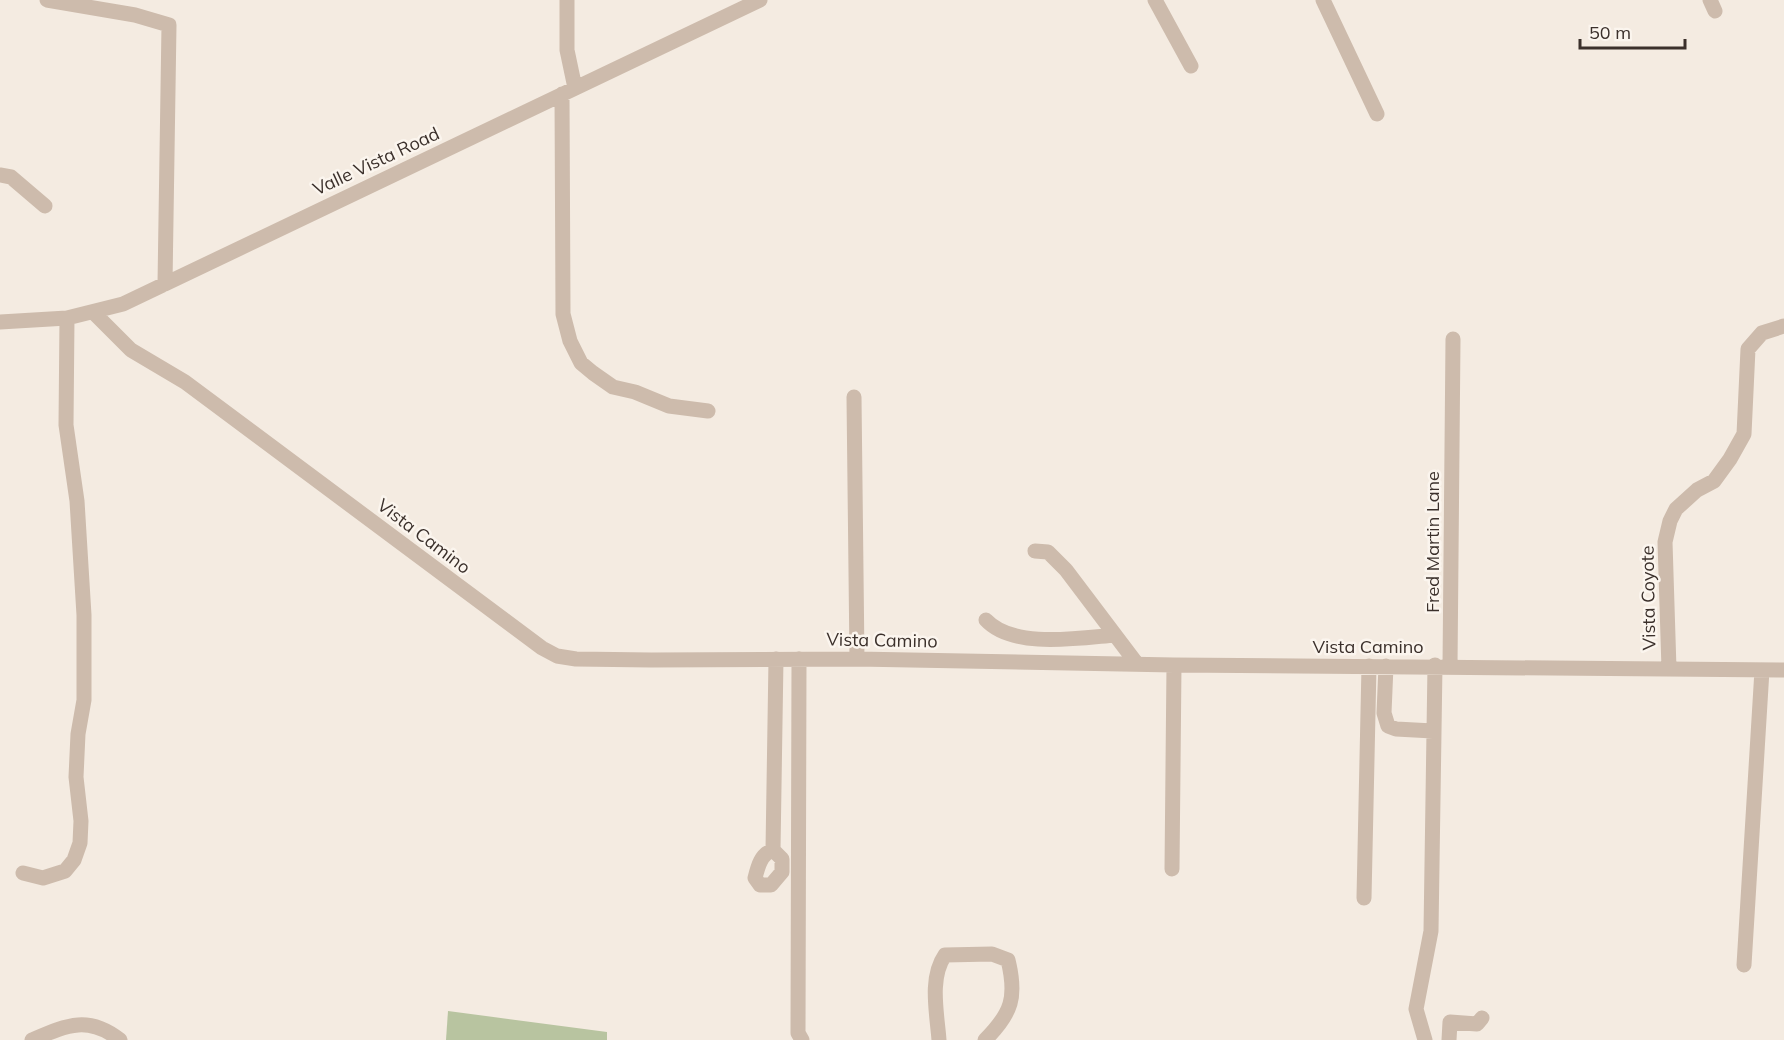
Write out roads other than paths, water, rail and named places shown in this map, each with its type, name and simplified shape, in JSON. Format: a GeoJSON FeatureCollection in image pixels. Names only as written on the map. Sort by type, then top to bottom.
{"type":"FeatureCollection","features":[{"type":"Feature","properties":{"kind":"street"},"geometry":{"type":"LineString","coordinates":[[47,0],[135,15],[169,25],[165,284]]}},
{"type":"Feature","properties":{"kind":"street"},"geometry":{"type":"LineString","coordinates":[[567,0],[568,91],[563,314],[570,341],[581,363],[613,387],[635,392],[669,406],[708,411]]}},
{"type":"Feature","properties":{"kind":"street","name":"Valle Vista Road"},"geometry":{"type":"LineString","coordinates":[[0,322],[67,318],[123,304],[760,0]]}},
{"type":"Feature","properties":{"kind":"street"},"geometry":{"type":"LineString","coordinates":[[1155,0],[1191,66]]}},
{"type":"Feature","properties":{"kind":"street"},"geometry":{"type":"LineString","coordinates":[[1323,0],[1377,114]]}},
{"type":"Feature","properties":{"kind":"street"},"geometry":{"type":"LineString","coordinates":[[0,175],[11,177],[45,206]]}},
{"type":"Feature","properties":{"kind":"street","name":"Vista Camino"},"geometry":{"type":"LineString","coordinates":[[94,313],[131,350],[185,382],[542,648],[557,656],[651,660],[857,659],[1174,665],[1784,670]]}},
{"type":"Feature","properties":{"kind":"street"},"geometry":{"type":"LineString","coordinates":[[23,873],[43,878],[65,871],[74,860],[80,843],[81,821],[76,777],[78,734],[84,700],[84,615],[76,501],[66,425],[67,318]]}},
{"type":"Feature","properties":{"kind":"street","name":"Vista Coyote"},"geometry":{"type":"LineString","coordinates":[[1668,669],[1665,542],[1670,521],[1676,509],[1697,490],[1714,481],[1730,459],[1744,434],[1748,349],[1762,333],[1784,326]]}},
{"type":"Feature","properties":{"kind":"street","name":"Fred Martin Lane"},"geometry":{"type":"LineString","coordinates":[[1425,1040],[1416,1009],[1431,931],[1433,731],[1443,666],[1452,454],[1453,339]]}},
{"type":"Feature","properties":{"kind":"street"},"geometry":{"type":"LineString","coordinates":[[854,397],[857,659]]}},
{"type":"Feature","properties":{"kind":"street"},"geometry":{"type":"LineString","coordinates":[[1035,551],[1048,552],[1066,570],[1137,664]]}},
{"type":"Feature","properties":{"kind":"street"},"geometry":{"type":"LineString","coordinates":[[986,621],[1007,634],[1033,639],[1115,635]]}},
{"type":"Feature","properties":{"kind":"street"},"geometry":{"type":"LineString","coordinates":[[773,850],[776,659]]}},
{"type":"Feature","properties":{"kind":"street"},"geometry":{"type":"LineString","coordinates":[[799,659],[798,1033],[802,1040]]}},
{"type":"Feature","properties":{"kind":"street"},"geometry":{"type":"LineString","coordinates":[[1172,869],[1174,665]]}},
{"type":"Feature","properties":{"kind":"street"},"geometry":{"type":"LineString","coordinates":[[1364,898],[1369,666]]}},
{"type":"Feature","properties":{"kind":"street"},"geometry":{"type":"LineString","coordinates":[[1386,666],[1384,713],[1388,726],[1396,729],[1433,731]]}},
{"type":"Feature","properties":{"kind":"street"},"geometry":{"type":"LineString","coordinates":[[1744,966],[1762,670]]}},
{"type":"Feature","properties":{"kind":"street"},"geometry":{"type":"LineString","coordinates":[[939,1040],[936,985],[939,963],[945,955],[992,954],[1008,960],[1014,984],[1012,1002],[1003,1023],[986,1040]]}},
{"type":"Feature","properties":{"kind":"street"},"geometry":{"type":"LineString","coordinates":[[1449,1040],[1450,1022],[1477,1024],[1482,1018]]}},
{"type":"Feature","properties":{"kind":"street"},"geometry":{"type":"LineString","coordinates":[[32,1040],[54,1030],[85,1023],[104,1028],[120,1040]]}}]}
